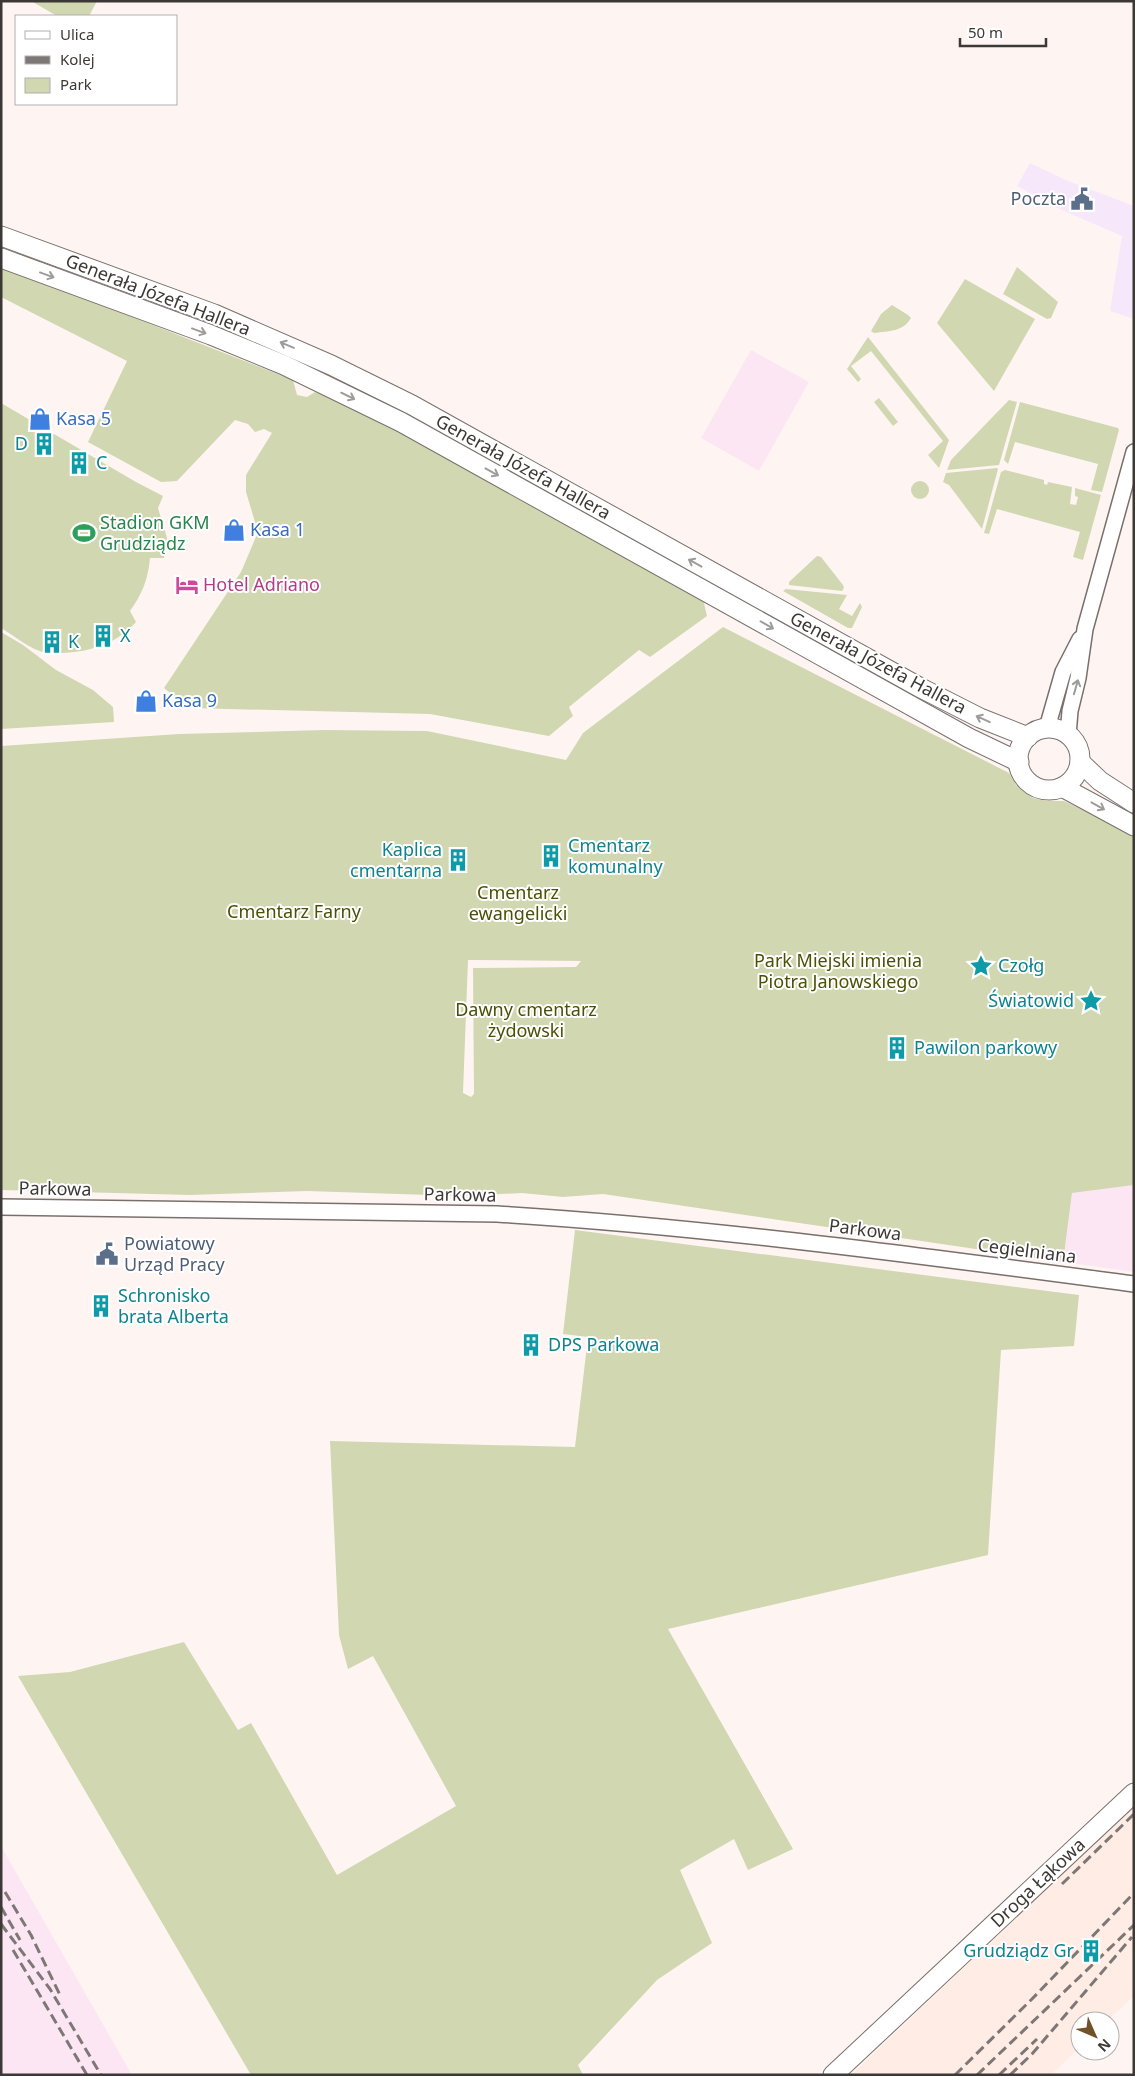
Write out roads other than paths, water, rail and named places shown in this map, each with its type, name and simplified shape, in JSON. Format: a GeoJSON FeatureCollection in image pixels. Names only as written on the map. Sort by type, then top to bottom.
{"type":"FeatureCollection","features":[{"type":"Feature","properties":{"kind":"main road","name":"Generała Józefa Hallera"},"geometry":{"type":"LineString","coordinates":[[1,236],[214,314],[331,365],[412,405],[919,687],[980,718],[1028,737]]}},
{"type":"Feature","properties":{"kind":"main road","name":"Generała Józefa Hallera"},"geometry":{"type":"LineString","coordinates":[[1,258],[211,335],[284,365],[351,398],[460,454],[969,738],[1018,762]]}},
{"type":"Feature","properties":{"kind":"main road"},"geometry":{"type":"LineString","coordinates":[[1047,728],[1068,734],[1078,747],[1080,762],[1074,777],[1062,787],[1050,790],[1039,788],[1029,782],[1022,773],[1018,762],[1022,744],[1033,733],[1047,728]]}},
{"type":"Feature","properties":{"kind":"main road"},"geometry":{"type":"LineString","coordinates":[[1080,762],[1104,784],[1134,803]]}},
{"type":"Feature","properties":{"kind":"main road"},"geometry":{"type":"LineString","coordinates":[[1062,787],[1134,826]]}},
{"type":"Feature","properties":{"kind":"main road","name":"Droga Łąkowa"},"geometry":{"type":"LineString","coordinates":[[834,2075],[1134,1793]]}},
{"type":"Feature","properties":{"kind":"street"},"geometry":{"type":"LineString","coordinates":[[1068,734],[1070,711],[1078,678],[1085,629],[1134,452]]}},
{"type":"Feature","properties":{"kind":"street"},"geometry":{"type":"LineString","coordinates":[[1047,728],[1063,672],[1085,629]]}},
{"type":"Feature","properties":{"kind":"street","name":"Parkowa"},"geometry":{"type":"LineString","coordinates":[[1,1207],[497,1214],[564,1218],[843,1245],[916,1255]]}},
{"type":"Feature","properties":{"kind":"street","name":"Cegielniana"},"geometry":{"type":"LineString","coordinates":[[916,1255],[1134,1284]]}},
{"type":"Feature","properties":{"kind":"railway"},"geometry":{"type":"LineString","coordinates":[[1062,1884],[1134,1814]]}},
{"type":"Feature","properties":{"kind":"railway"},"geometry":{"type":"LineString","coordinates":[[5,1892],[31,1935],[60,1995]]}},
{"type":"Feature","properties":{"kind":"railway"},"geometry":{"type":"LineString","coordinates":[[955,2075],[1032,1999],[1134,1893]]}},
{"type":"Feature","properties":{"kind":"railway"},"geometry":{"type":"LineString","coordinates":[[1,1907],[20,1940]]}},
{"type":"Feature","properties":{"kind":"railway"},"geometry":{"type":"LineString","coordinates":[[1,1924],[50,1989],[101,2075]]}},
{"type":"Feature","properties":{"kind":"railway"},"geometry":{"type":"LineString","coordinates":[[977,2075],[1134,1925]]}},
{"type":"Feature","properties":{"kind":"railway"},"geometry":{"type":"LineString","coordinates":[[1010,2075],[1032,2054],[1132,1937]]}},
{"type":"Feature","properties":{"kind":"railway"},"geometry":{"type":"LineString","coordinates":[[13,1950],[87,2075]]}},
{"type":"Feature","properties":{"kind":"railway"},"geometry":{"type":"LineString","coordinates":[[999,2075],[1037,2039]]}},
{"type":"Feature","properties":{"kind":"place","name":"Poczta"},"geometry":{"type":"Point","coordinates":[1082,199]}},
{"type":"Feature","properties":{"kind":"place","name":"Kasa 5"},"geometry":{"type":"Point","coordinates":[40,419]}},
{"type":"Feature","properties":{"kind":"place","name":"D"},"geometry":{"type":"Point","coordinates":[44,444]}},
{"type":"Feature","properties":{"kind":"place","name":"C"},"geometry":{"type":"Point","coordinates":[79,463]}},
{"type":"Feature","properties":{"kind":"place","name":"Kasa 1"},"geometry":{"type":"Point","coordinates":[234,530]}},
{"type":"Feature","properties":{"kind":"place","name":"Stadion GKM Grudziądz"},"geometry":{"type":"Point","coordinates":[84,533]}},
{"type":"Feature","properties":{"kind":"place","name":"Hotel Adriano"},"geometry":{"type":"Point","coordinates":[187,585]}},
{"type":"Feature","properties":{"kind":"place","name":"X"},"geometry":{"type":"Point","coordinates":[103,636]}},
{"type":"Feature","properties":{"kind":"place","name":"K"},"geometry":{"type":"Point","coordinates":[52,642]}},
{"type":"Feature","properties":{"kind":"place","name":"Kasa 9"},"geometry":{"type":"Point","coordinates":[146,701]}},
{"type":"Feature","properties":{"kind":"place","name":"Cmentarz komunalny"},"geometry":{"type":"Point","coordinates":[551,856]}},
{"type":"Feature","properties":{"kind":"place","name":"Kaplica cmentarna"},"geometry":{"type":"Point","coordinates":[458,860]}},
{"type":"Feature","properties":{"kind":"place","name":"Czołg"},"geometry":{"type":"Point","coordinates":[981,966]}},
{"type":"Feature","properties":{"kind":"place","name":"Światowid"},"geometry":{"type":"Point","coordinates":[1091,1001]}},
{"type":"Feature","properties":{"kind":"place","name":"Pawilon parkowy"},"geometry":{"type":"Point","coordinates":[897,1048]}},
{"type":"Feature","properties":{"kind":"place","name":"Powiatowy Urząd Pracy"},"geometry":{"type":"Point","coordinates":[107,1254]}},
{"type":"Feature","properties":{"kind":"place","name":"Schronisko brata Alberta"},"geometry":{"type":"Point","coordinates":[101,1306]}},
{"type":"Feature","properties":{"kind":"place","name":"DPS Parkowa"},"geometry":{"type":"Point","coordinates":[531,1345]}},
{"type":"Feature","properties":{"kind":"place","name":"Grudziądz Gr"},"geometry":{"type":"Point","coordinates":[1091,1951]}},
{"type":"Feature","properties":{"kind":"park label","name":"Cmentarz ewangelicki"},"geometry":{"type":"Point","coordinates":[518,903]}},
{"type":"Feature","properties":{"kind":"park label","name":"Cmentarz Farny"},"geometry":{"type":"Point","coordinates":[294,912]}},
{"type":"Feature","properties":{"kind":"park label","name":"Park Miejski imienia Piotra Janowskiego"},"geometry":{"type":"Point","coordinates":[838,971]}},
{"type":"Feature","properties":{"kind":"park label","name":"Dawny cmentarz żydowski"},"geometry":{"type":"Point","coordinates":[526,1020]}}]}
